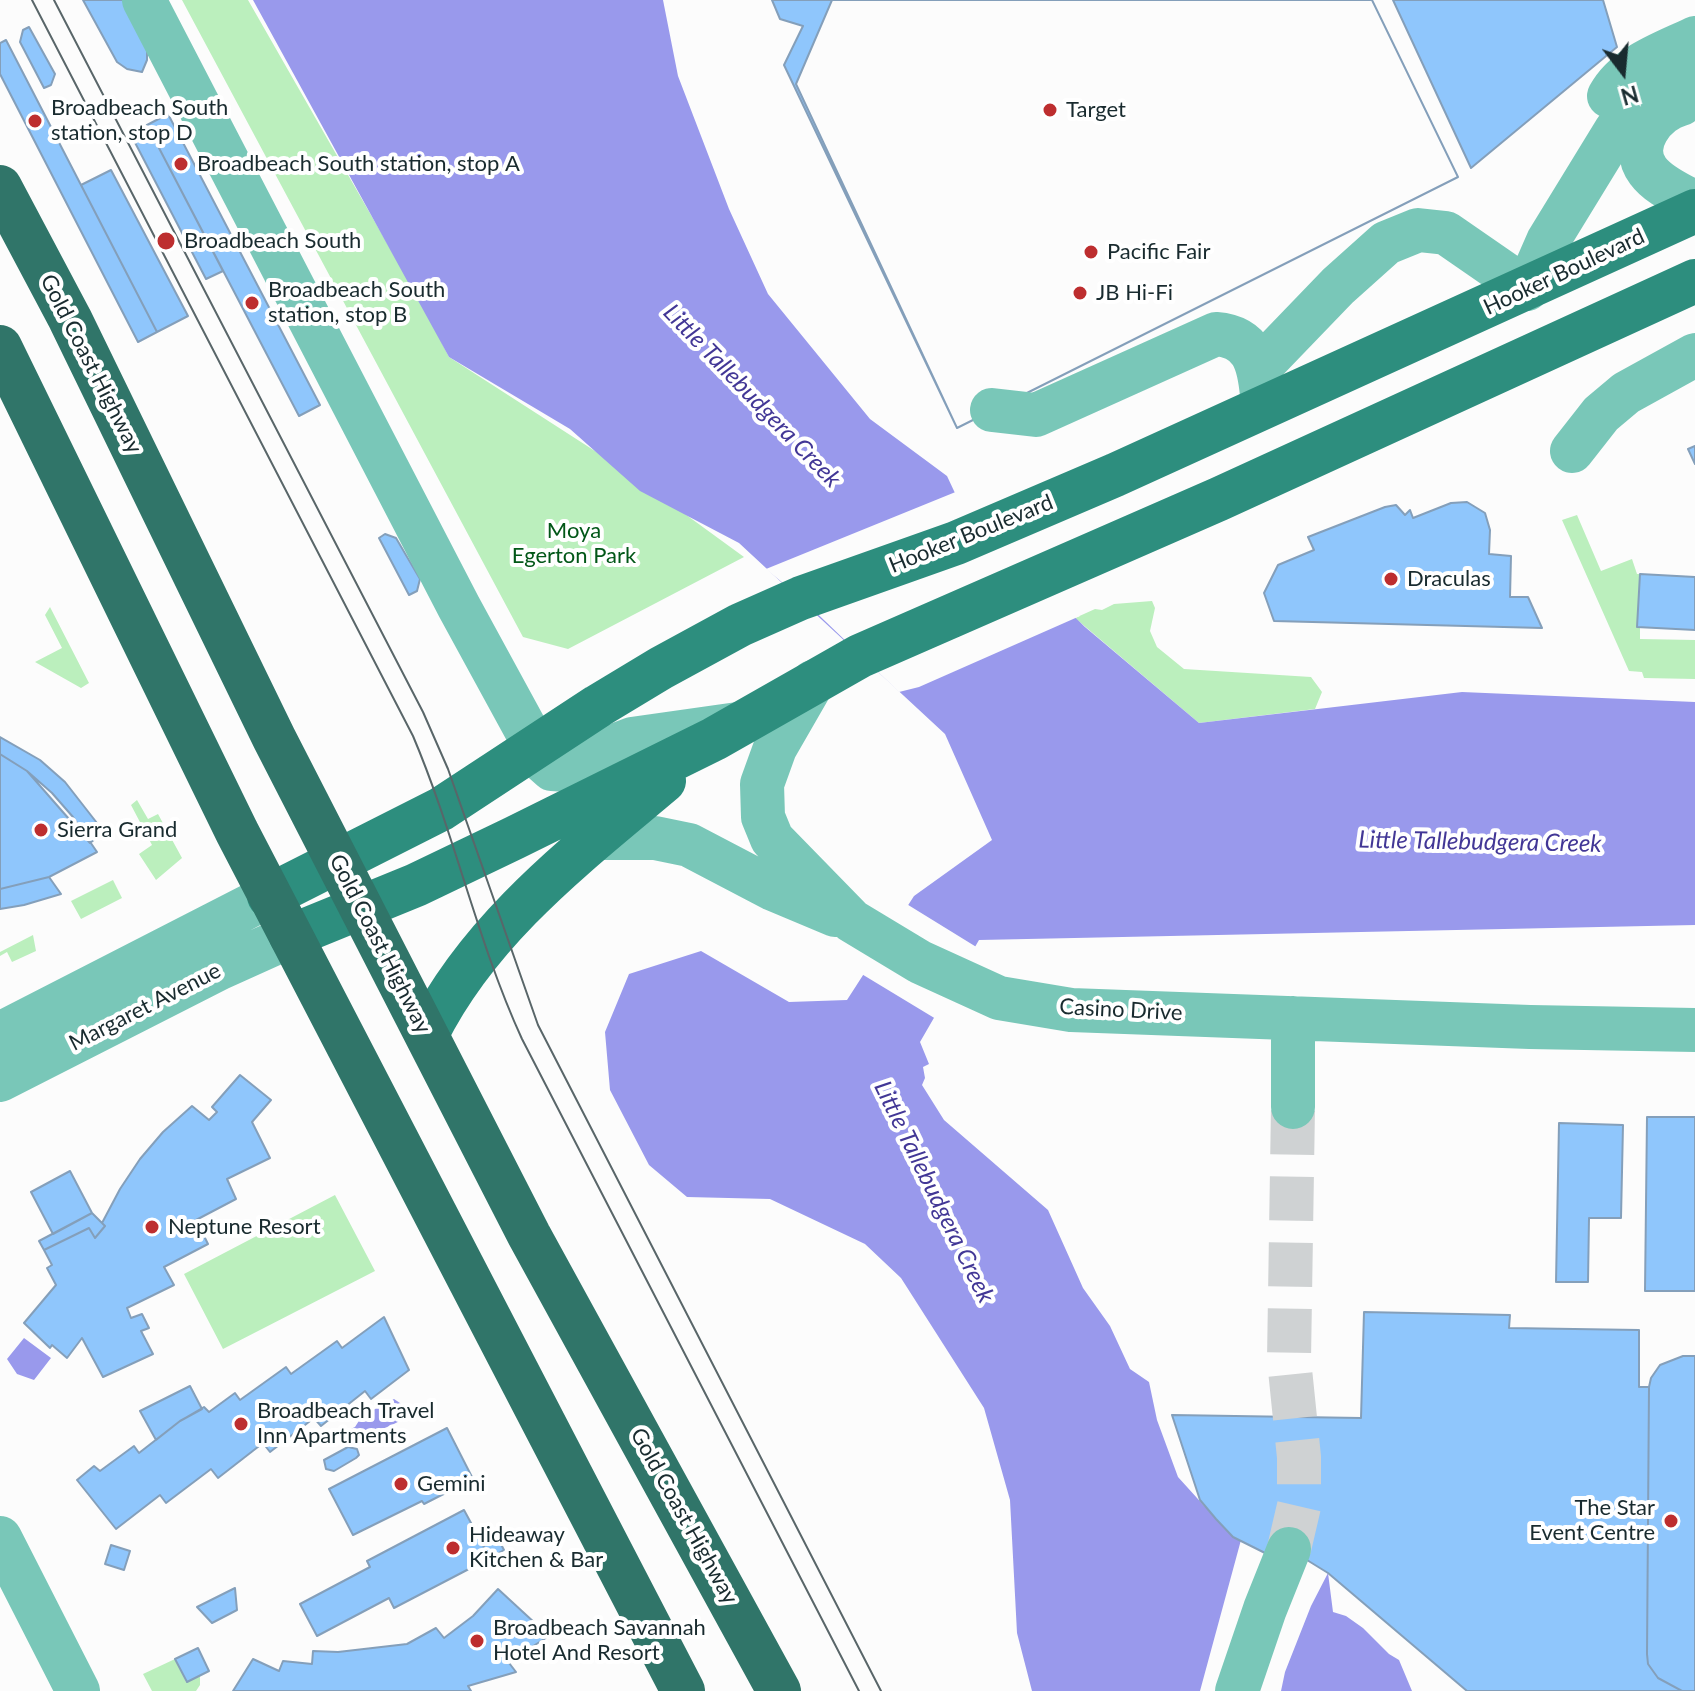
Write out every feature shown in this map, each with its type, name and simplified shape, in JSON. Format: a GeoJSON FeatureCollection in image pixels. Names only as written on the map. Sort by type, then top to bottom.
{"type":"FeatureCollection","features":[{"type":"Feature","properties":{"kind":"highway","name":"Gold Coast Highway"},"geometry":{"type":"LineString","coordinates":[[0,187],[70,319],[274,738],[529,1235],[779,1691]]}},
{"type":"Feature","properties":{"kind":"highway"},"geometry":{"type":"LineString","coordinates":[[0,347],[269,896],[683,1691]]}},
{"type":"Feature","properties":{"kind":"main road","name":"Hooker Boulevard"},"geometry":{"type":"LineString","coordinates":[[269,896],[441,809],[598,706],[715,638],[801,598],[956,543],[1019,516],[1262,389],[1527,289],[1695,211]]}},
{"type":"Feature","properties":{"kind":"main road"},"geometry":{"type":"LineString","coordinates":[[291,936],[493,848],[727,731],[860,656],[1062,568],[1695,281]]}},
{"type":"Feature","properties":{"kind":"main road"},"geometry":{"type":"LineString","coordinates":[[427,1034],[447,995],[469,963],[536,892],[596,838],[727,731]]}},
{"type":"Feature","properties":{"kind":"street"},"geometry":{"type":"LineString","coordinates":[[144,0],[459,607],[548,766],[567,770],[632,739],[727,731]]}},
{"type":"Feature","properties":{"kind":"street"},"geometry":{"type":"LineString","coordinates":[[1596,163],[1596,120],[1613,89],[1645,62],[1695,38]]}},
{"type":"Feature","properties":{"kind":"street"},"geometry":{"type":"LineString","coordinates":[[1262,389],[1338,286],[1386,243],[1418,230],[1446,233],[1527,289],[1548,241],[1634,105],[1663,87],[1695,76]]}},
{"type":"Feature","properties":{"kind":"street"},"geometry":{"type":"LineString","coordinates":[[1695,100],[1664,109],[1649,126],[1643,151],[1644,166],[1649,174],[1695,203]]}},
{"type":"Feature","properties":{"kind":"street"},"geometry":{"type":"LineString","coordinates":[[992,410],[1036,415],[1216,334],[1240,340],[1251,352],[1262,389]]}},
{"type":"Feature","properties":{"kind":"street"},"geometry":{"type":"LineString","coordinates":[[1572,451],[1601,414],[1626,393],[1695,355]]}},
{"type":"Feature","properties":{"kind":"street","name":"Casino Drive"},"geometry":{"type":"LineString","coordinates":[[813,682],[769,762],[762,784],[762,809],[772,839],[856,924],[920,962],[999,998],[1071,1010],[1695,1030]]}},
{"type":"Feature","properties":{"kind":"street"},"geometry":{"type":"LineString","coordinates":[[596,838],[655,838],[689,845],[773,889],[856,924]]}},
{"type":"Feature","properties":{"kind":"street","name":"Margaret Avenue"},"geometry":{"type":"LineString","coordinates":[[0,1034],[269,896]]}},
{"type":"Feature","properties":{"kind":"street","name":"Margaret Avenue"},"geometry":{"type":"LineString","coordinates":[[0,1080],[220,968],[291,936]]}},
{"type":"Feature","properties":{"kind":"street"},"geometry":{"type":"LineString","coordinates":[[1293,1018],[1293,1107]]}},
{"type":"Feature","properties":{"kind":"street"},"geometry":{"type":"LineString","coordinates":[[1,1541],[78,1691]]}},
{"type":"Feature","properties":{"kind":"street"},"geometry":{"type":"LineString","coordinates":[[1237,1691],[1289,1549]]}},
{"type":"Feature","properties":{"kind":"green space","name":"Moya Egerton Park"},"geometry":{"type":"Polygon","coordinates":[[[182,0],[248,0],[449,357],[626,471],[744,557],[568,649],[523,637],[182,0]]]}},
{"type":"Feature","properties":{"kind":"green space"},"geometry":{"type":"Polygon","coordinates":[[[1577,515],[1601,571],[1632,559],[1637,574],[1640,574],[1640,639],[1695,640],[1695,679],[1644,678],[1642,672],[1629,671],[1562,520],[1577,515]]]}},
{"type":"Feature","properties":{"kind":"green space"},"geometry":{"type":"Polygon","coordinates":[[[1152,601],[1155,608],[1150,631],[1157,647],[1184,669],[1311,677],[1322,692],[1315,709],[1199,723],[1075,618],[1114,604],[1152,601]]]}},
{"type":"Feature","properties":{"kind":"green space"},"geometry":{"type":"Polygon","coordinates":[[[50,607],[89,683],[81,688],[35,662],[62,648],[45,615],[50,607]]]}},
{"type":"Feature","properties":{"kind":"green space"},"geometry":{"type":"Polygon","coordinates":[[[137,800],[148,819],[158,814],[182,858],[156,880],[139,854],[152,845],[131,805],[137,800]]]}},
{"type":"Feature","properties":{"kind":"green space"},"geometry":{"type":"Polygon","coordinates":[[[113,880],[122,898],[81,919],[71,901],[113,880]]]}},
{"type":"Feature","properties":{"kind":"green space"},"geometry":{"type":"Polygon","coordinates":[[[33,935],[36,951],[12,962],[7,952],[0,956],[0,952],[33,935]]]}},
{"type":"Feature","properties":{"kind":"green space"},"geometry":{"type":"Polygon","coordinates":[[[335,1195],[375,1271],[223,1349],[184,1274],[335,1195]]]}},
{"type":"Feature","properties":{"kind":"green space"},"geometry":{"type":"Polygon","coordinates":[[[175,1659],[186,1682],[200,1676],[196,1691],[152,1691],[143,1674],[175,1659]]]}},
{"type":"Feature","properties":{"kind":"water","name":"Little Tallebudgera Creek"},"geometry":{"type":"Polygon","coordinates":[[[253,0],[663,0],[678,76],[729,209],[768,294],[870,419],[947,476],[962,508],[1085,627],[1199,723],[1462,692],[1695,702],[1695,925],[979,940],[920,1042],[929,1064],[923,1067],[925,1078],[922,1085],[944,1120],[1048,1210],[1083,1288],[1110,1326],[1130,1369],[1149,1382],[1157,1420],[1178,1477],[1233,1537],[1281,1544],[1328,1573],[1333,1612],[1346,1616],[1363,1628],[1399,1660],[1412,1691],[1032,1691],[1017,1633],[1010,1500],[984,1408],[901,1278],[865,1244],[770,1199],[687,1197],[649,1165],[610,1090],[605,1032],[629,974],[701,951],[789,1002],[847,1000],[914,896],[992,840],[945,734],[739,543],[640,491],[570,429],[449,357],[253,0]]]}},
{"type":"Feature","properties":{"kind":"water"},"geometry":{"type":"Polygon","coordinates":[[[24,1338],[51,1358],[34,1380],[17,1374],[7,1359],[24,1338]]]}},
{"type":"Feature","properties":{"kind":"water"},"geometry":{"type":"Polygon","coordinates":[[[394,1399],[406,1407],[405,1417],[348,1441],[341,1439],[344,1432],[355,1427],[362,1416],[394,1399]]]}},
{"type":"Feature","properties":{"kind":"pier"},"geometry":{"type":"Polygon","coordinates":[[[958,491],[966,506],[1080,616],[919,687],[899,692],[801,598],[766,569],[958,491]]]}},
{"type":"Feature","properties":{"kind":"pier"},"geometry":{"type":"Polygon","coordinates":[[[905,903],[978,948],[936,1019],[860,973],[905,903]]]}},
{"type":"Feature","properties":{"kind":"pier"},"geometry":{"type":"Polygon","coordinates":[[[1241,1540],[1281,1544],[1328,1573],[1311,1606],[1285,1672],[1281,1691],[1200,1691],[1241,1540]]]}},
{"type":"Feature","properties":{"kind":"building"},"geometry":{"type":"Polygon","coordinates":[[[83,0],[124,0],[147,47],[147,60],[142,72],[127,69],[117,62],[83,0]]]}},
{"type":"Feature","properties":{"kind":"building"},"geometry":{"type":"Polygon","coordinates":[[[772,0],[1372,0],[1458,177],[957,428],[784,65],[803,26],[780,19],[772,0]]]}},
{"type":"Feature","properties":{"kind":"building"},"geometry":{"type":"Polygon","coordinates":[[[832,0],[1372,0],[1458,177],[957,428],[796,84],[832,0]]]}},
{"type":"Feature","properties":{"kind":"building"},"geometry":{"type":"Polygon","coordinates":[[[1393,0],[1603,0],[1617,47],[1471,168],[1393,0]]]}},
{"type":"Feature","properties":{"kind":"building"},"geometry":{"type":"Polygon","coordinates":[[[29,27],[55,74],[51,85],[44,88],[20,42],[23,30],[29,27]]]}},
{"type":"Feature","properties":{"kind":"building"},"geometry":{"type":"Polygon","coordinates":[[[6,40],[157,332],[138,342],[0,74],[0,43],[6,40]]]}},
{"type":"Feature","properties":{"kind":"building"},"geometry":{"type":"Polygon","coordinates":[[[168,114],[320,405],[299,416],[147,125],[168,114]]]}},
{"type":"Feature","properties":{"kind":"building"},"geometry":{"type":"Polygon","coordinates":[[[147,125],[223,271],[206,279],[130,133],[147,125]]]}},
{"type":"Feature","properties":{"kind":"building"},"geometry":{"type":"Polygon","coordinates":[[[111,170],[188,316],[157,332],[81,185],[111,170]]]}},
{"type":"Feature","properties":{"kind":"building"},"geometry":{"type":"Polygon","coordinates":[[[1695,446],[1695,464],[1688,449],[1695,446]]]}},
{"type":"Feature","properties":{"kind":"building","name":"Draculas"},"geometry":{"type":"Polygon","coordinates":[[[1467,502],[1485,513],[1490,530],[1489,554],[1511,556],[1510,597],[1528,597],[1542,628],[1274,621],[1264,593],[1278,565],[1314,550],[1308,537],[1385,507],[1396,505],[1405,515],[1410,510],[1413,518],[1451,503],[1467,502]]]}},
{"type":"Feature","properties":{"kind":"building"},"geometry":{"type":"Polygon","coordinates":[[[385,534],[396,538],[420,579],[417,591],[409,595],[379,538],[385,534]]]}},
{"type":"Feature","properties":{"kind":"building"},"geometry":{"type":"Polygon","coordinates":[[[1640,574],[1695,577],[1695,630],[1637,627],[1640,574]]]}},
{"type":"Feature","properties":{"kind":"building"},"geometry":{"type":"Polygon","coordinates":[[[0,737],[40,760],[65,782],[104,832],[90,843],[27,771],[0,754],[0,737]]]}},
{"type":"Feature","properties":{"kind":"building","name":"Sierra Grand"},"geometry":{"type":"Polygon","coordinates":[[[0,754],[27,771],[52,793],[97,852],[49,877],[0,889],[0,754]]]}},
{"type":"Feature","properties":{"kind":"building"},"geometry":{"type":"Polygon","coordinates":[[[49,877],[61,894],[0,909],[0,889],[49,877]]]}},
{"type":"Feature","properties":{"kind":"building","name":"Neptune Resort"},"geometry":{"type":"Polygon","coordinates":[[[240,1075],[271,1100],[252,1122],[270,1158],[227,1179],[236,1199],[196,1220],[208,1244],[164,1267],[174,1285],[127,1308],[131,1318],[142,1314],[149,1328],[141,1331],[153,1354],[103,1377],[82,1338],[67,1358],[52,1345],[50,1348],[24,1323],[56,1285],[47,1268],[52,1265],[44,1250],[89,1228],[95,1238],[105,1226],[102,1223],[120,1189],[163,1132],[192,1106],[209,1120],[217,1112],[212,1107],[240,1075]]]}},
{"type":"Feature","properties":{"kind":"building"},"geometry":{"type":"Polygon","coordinates":[[[1647,1117],[1695,1117],[1695,1291],[1645,1291],[1647,1117]]]}},
{"type":"Feature","properties":{"kind":"building"},"geometry":{"type":"Polygon","coordinates":[[[1559,1123],[1623,1125],[1621,1218],[1589,1218],[1588,1282],[1556,1282],[1559,1123]]]}},
{"type":"Feature","properties":{"kind":"building"},"geometry":{"type":"Polygon","coordinates":[[[70,1171],[92,1213],[53,1234],[31,1192],[70,1171]]]}},
{"type":"Feature","properties":{"kind":"building"},"geometry":{"type":"Polygon","coordinates":[[[92,1213],[105,1226],[95,1238],[89,1228],[44,1250],[39,1241],[92,1213]]]}},
{"type":"Feature","properties":{"kind":"building"},"geometry":{"type":"Polygon","coordinates":[[[1364,1312],[1510,1315],[1509,1328],[1639,1330],[1639,1387],[1649,1387],[1648,1664],[1658,1678],[1682,1691],[1467,1691],[1328,1573],[1281,1544],[1269,1555],[1233,1537],[1200,1500],[1172,1415],[1361,1418],[1364,1312]]]}},
{"type":"Feature","properties":{"kind":"building","name":"Broadbeach Travel Inn Apartments"},"geometry":{"type":"Polygon","coordinates":[[[384,1317],[409,1370],[371,1399],[365,1391],[321,1426],[314,1418],[270,1452],[263,1443],[218,1478],[211,1469],[166,1503],[160,1495],[116,1529],[77,1480],[94,1466],[100,1471],[134,1446],[139,1453],[180,1421],[204,1407],[209,1412],[235,1393],[240,1400],[286,1367],[291,1374],[337,1341],[342,1348],[384,1317]]]}},
{"type":"Feature","properties":{"kind":"building","name":"The Star Event Centre"},"geometry":{"type":"Polygon","coordinates":[[[1683,1356],[1695,1356],[1695,1691],[1682,1691],[1658,1678],[1648,1664],[1647,1654],[1649,1387],[1660,1365],[1683,1356]]]}},
{"type":"Feature","properties":{"kind":"building"},"geometry":{"type":"Polygon","coordinates":[[[190,1386],[202,1409],[156,1440],[140,1411],[190,1386]]]}},
{"type":"Feature","properties":{"kind":"building","name":"Gemini"},"geometry":{"type":"Polygon","coordinates":[[[447,1428],[473,1479],[353,1535],[329,1489],[447,1428]]]}},
{"type":"Feature","properties":{"kind":"building"},"geometry":{"type":"Polygon","coordinates":[[[348,1447],[357,1449],[359,1455],[334,1471],[326,1469],[324,1460],[348,1447]]]}},
{"type":"Feature","properties":{"kind":"building"},"geometry":{"type":"Polygon","coordinates":[[[464,1510],[490,1558],[394,1608],[389,1598],[317,1636],[300,1604],[370,1567],[367,1561],[464,1510]]]}},
{"type":"Feature","properties":{"kind":"building"},"geometry":{"type":"Polygon","coordinates":[[[494,1531],[504,1550],[490,1558],[479,1538],[494,1531]]]}},
{"type":"Feature","properties":{"kind":"building"},"geometry":{"type":"Polygon","coordinates":[[[111,1545],[130,1551],[124,1570],[105,1564],[111,1545]]]}},
{"type":"Feature","properties":{"kind":"building"},"geometry":{"type":"Polygon","coordinates":[[[235,1588],[237,1610],[212,1623],[197,1607],[235,1588]]]}},
{"type":"Feature","properties":{"kind":"building","name":"Broadbeach Savannah Hotel And Resort"},"geometry":{"type":"Polygon","coordinates":[[[498,1589],[549,1636],[506,1659],[516,1672],[468,1686],[471,1691],[233,1691],[253,1659],[279,1671],[283,1661],[312,1664],[313,1651],[338,1652],[407,1644],[436,1628],[444,1638],[473,1616],[498,1589]]]}},
{"type":"Feature","properties":{"kind":"building"},"geometry":{"type":"Polygon","coordinates":[[[198,1648],[209,1671],[187,1682],[175,1659],[198,1648]]]}},
{"type":"Feature","properties":{"kind":"tunnel"},"geometry":{"type":"LineString","coordinates":[[1289,1549],[1299,1506],[1299,1457],[1289,1360],[1293,1107]]}},
{"type":"Feature","properties":{"kind":"tram line"},"geometry":{"type":"LineString","coordinates":[[32,0],[413,736],[492,964],[522,1039],[859,1691]]}},
{"type":"Feature","properties":{"kind":"tram line"},"geometry":{"type":"LineString","coordinates":[[54,0],[423,712],[448,769],[538,1025],[881,1691]]}},
{"type":"Feature","properties":{"kind":"place","name":"Target"},"geometry":{"type":"Point","coordinates":[1050,110]}},
{"type":"Feature","properties":{"kind":"place","name":"Broadbeach South station, stop D"},"geometry":{"type":"Point","coordinates":[35,121]}},
{"type":"Feature","properties":{"kind":"place","name":"Broadbeach South station, stop A"},"geometry":{"type":"Point","coordinates":[181,164]}},
{"type":"Feature","properties":{"kind":"place","name":"Broadbeach South"},"geometry":{"type":"Point","coordinates":[166,241]}},
{"type":"Feature","properties":{"kind":"place","name":"Pacific Fair"},"geometry":{"type":"Point","coordinates":[1091,252]}},
{"type":"Feature","properties":{"kind":"place","name":"JB Hi-Fi"},"geometry":{"type":"Point","coordinates":[1080,293]}},
{"type":"Feature","properties":{"kind":"place","name":"Broadbeach South station, stop B"},"geometry":{"type":"Point","coordinates":[252,303]}},
{"type":"Feature","properties":{"kind":"place","name":"Draculas"},"geometry":{"type":"Point","coordinates":[1391,579]}},
{"type":"Feature","properties":{"kind":"place","name":"Sierra Grand"},"geometry":{"type":"Point","coordinates":[41,830]}},
{"type":"Feature","properties":{"kind":"place","name":"Neptune Resort"},"geometry":{"type":"Point","coordinates":[152,1227]}},
{"type":"Feature","properties":{"kind":"place","name":"Broadbeach Travel Inn Apartments"},"geometry":{"type":"Point","coordinates":[241,1424]}},
{"type":"Feature","properties":{"kind":"place","name":"Gemini"},"geometry":{"type":"Point","coordinates":[401,1484]}},
{"type":"Feature","properties":{"kind":"place","name":"The Star Event Centre"},"geometry":{"type":"Point","coordinates":[1671,1521]}},
{"type":"Feature","properties":{"kind":"place","name":"Hideaway Kitchen & Bar"},"geometry":{"type":"Point","coordinates":[453,1548]}},
{"type":"Feature","properties":{"kind":"place","name":"Broadbeach Savannah Hotel And Resort"},"geometry":{"type":"Point","coordinates":[477,1641]}}]}
